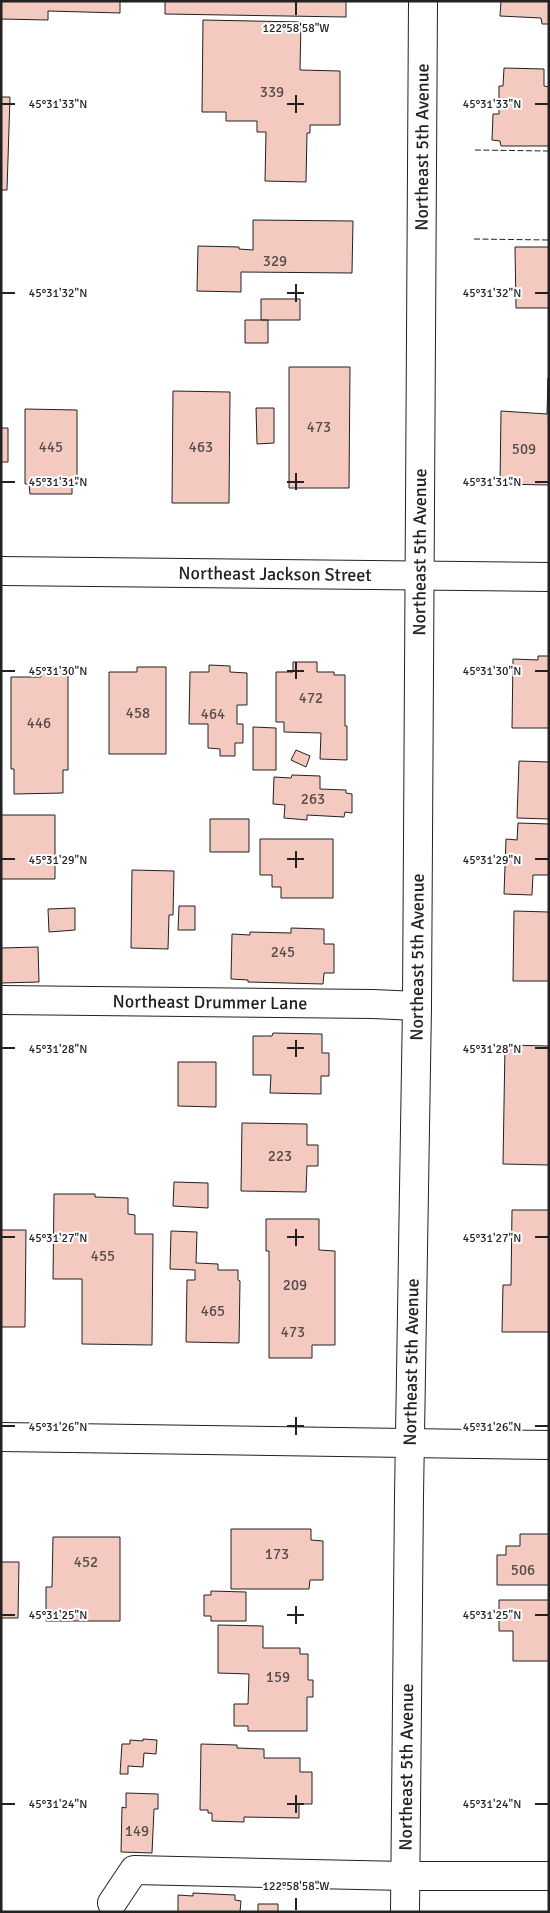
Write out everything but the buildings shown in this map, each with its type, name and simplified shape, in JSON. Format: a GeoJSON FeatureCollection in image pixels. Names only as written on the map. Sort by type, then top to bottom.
{"type":"FeatureCollection","features":[{"type":"Feature","properties":{"kind":"street","name":"Northeast 5th Avenue"},"geometry":{"type":"LineString","coordinates":[[405,1912],[417,1006],[423,1]]}},
{"type":"Feature","properties":{"kind":"street","name":"Northeast Jackson Street"},"geometry":{"type":"LineString","coordinates":[[1,571],[549,577]]}},
{"type":"Feature","properties":{"kind":"street","name":"Northeast Drummer Lane"},"geometry":{"type":"LineString","coordinates":[[1,1000],[417,1006]]}},
{"type":"Feature","properties":{"kind":"street"},"geometry":{"type":"LineString","coordinates":[[1,1437],[549,1445]]}},
{"type":"Feature","properties":{"kind":"street"},"geometry":{"type":"LineString","coordinates":[[112,1903],[134,1870],[406,1876],[549,1876]]}},
{"type":"Feature","properties":{"kind":"fence"},"geometry":{"type":"LineString","coordinates":[[475,150],[549,151]]}},
{"type":"Feature","properties":{"kind":"fence"},"geometry":{"type":"LineString","coordinates":[[474,239],[549,240]]}}]}
